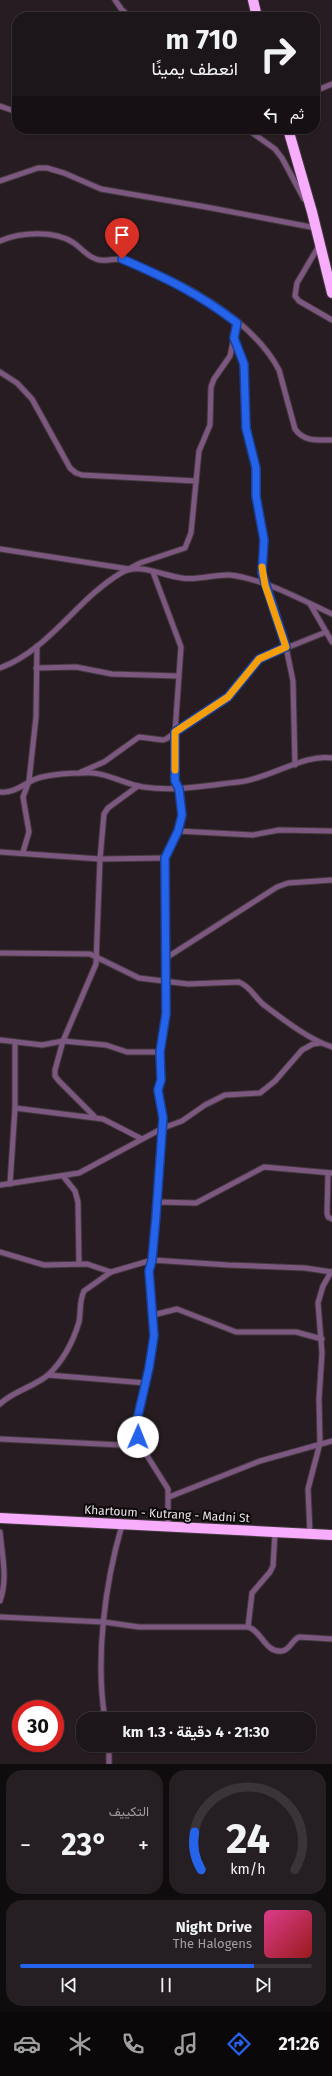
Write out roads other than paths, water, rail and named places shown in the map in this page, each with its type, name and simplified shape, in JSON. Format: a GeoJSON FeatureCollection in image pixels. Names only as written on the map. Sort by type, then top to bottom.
{"type":"FeatureCollection","features":[{"type":"Feature","properties":{"kind":"highway"},"geometry":{"type":"LineString","coordinates":[[253,0],[257,12]]}},
{"type":"Feature","properties":{"kind":"highway"},"geometry":{"type":"LineString","coordinates":[[289,134],[312,212],[332,293]]}},
{"type":"Feature","properties":{"kind":"highway","name":"Khartoum - Kutrang - Madni St"},"geometry":{"type":"LineString","coordinates":[[0,1518],[332,1535]]}},
{"type":"Feature","properties":{"kind":"street"},"geometry":{"type":"LineString","coordinates":[[115,0],[124,12]]}},
{"type":"Feature","properties":{"kind":"street"},"geometry":{"type":"LineString","coordinates":[[320,89],[332,84]]}},
{"type":"Feature","properties":{"kind":"street"},"geometry":{"type":"LineString","coordinates":[[0,106],[12,110]]}},
{"type":"Feature","properties":{"kind":"street"},"geometry":{"type":"LineString","coordinates":[[253,134],[275,149],[282,158],[312,212]]}},
{"type":"Feature","properties":{"kind":"street"},"geometry":{"type":"LineString","coordinates":[[0,181],[38,168],[47,168],[64,173],[101,189],[316,228]]}},
{"type":"Feature","properties":{"kind":"street"},"geometry":{"type":"LineString","coordinates":[[0,241],[12,237],[31,234],[60,237],[73,242],[97,260],[122,259],[163,276],[213,304],[246,329],[274,362],[279,370],[295,429],[299,435],[314,440],[332,440]]}},
{"type":"Feature","properties":{"kind":"street"},"geometry":{"type":"LineString","coordinates":[[320,243],[297,283],[295,296],[299,301],[332,320]]}},
{"type":"Feature","properties":{"kind":"street"},"geometry":{"type":"LineString","coordinates":[[0,668],[37,646],[120,573],[140,563],[185,548],[190,533],[198,451],[210,425],[211,387],[214,379],[230,356],[237,323]]}},
{"type":"Feature","properties":{"kind":"street"},"geometry":{"type":"LineString","coordinates":[[234,338],[244,364],[245,416],[256,468],[258,508],[264,540],[262,566],[265,585],[286,647],[295,692],[295,765]]}},
{"type":"Feature","properties":{"kind":"street"},"geometry":{"type":"LineString","coordinates":[[0,372],[17,383],[32,399],[70,468],[76,473],[82,475],[196,481]]}},
{"type":"Feature","properties":{"kind":"street"},"geometry":{"type":"LineString","coordinates":[[0,549],[153,572],[183,579],[231,575],[265,585],[332,614]]}},
{"type":"Feature","properties":{"kind":"street"},"geometry":{"type":"LineString","coordinates":[[153,572],[169,618],[180,641],[175,732],[175,781],[179,789],[182,815],[178,831],[165,858],[166,1014],[160,1052],[162,1071],[158,1090],[163,1118],[163,1128],[158,1202],[152,1260],[149,1271],[154,1336],[136,1429],[141,1446],[165,1483],[169,1496],[168,1527]]}},
{"type":"Feature","properties":{"kind":"street"},"geometry":{"type":"LineString","coordinates":[[310,604],[332,642]]}},
{"type":"Feature","properties":{"kind":"street"},"geometry":{"type":"LineString","coordinates":[[78,773],[104,762],[139,737],[163,740],[228,697],[259,659],[326,632]]}},
{"type":"Feature","properties":{"kind":"street"},"geometry":{"type":"LineString","coordinates":[[23,852],[29,832],[23,797],[29,781],[36,717],[37,646]]}},
{"type":"Feature","properties":{"kind":"street"},"geometry":{"type":"LineString","coordinates":[[36,668],[76,667],[112,674],[178,676]]}},
{"type":"Feature","properties":{"kind":"street"},"geometry":{"type":"LineString","coordinates":[[0,792],[11,791],[29,781],[43,776],[78,773],[103,774],[138,786],[179,789],[194,788],[256,779],[316,757],[332,758]]}},
{"type":"Feature","properties":{"kind":"street"},"geometry":{"type":"LineString","coordinates":[[94,1116],[55,1076],[63,1041],[93,970],[96,956],[100,858],[104,814],[108,808],[138,786]]}},
{"type":"Feature","properties":{"kind":"street"},"geometry":{"type":"LineString","coordinates":[[178,831],[253,835],[279,830],[332,830]]}},
{"type":"Feature","properties":{"kind":"street"},"geometry":{"type":"LineString","coordinates":[[0,852],[23,852],[100,858],[165,858]]}},
{"type":"Feature","properties":{"kind":"street"},"geometry":{"type":"LineString","coordinates":[[166,958],[277,887],[288,883],[332,880]]}},
{"type":"Feature","properties":{"kind":"street"},"geometry":{"type":"LineString","coordinates":[[0,953],[84,954],[96,956],[129,974],[166,982],[201,984],[239,982],[246,985],[263,1004],[321,1043],[332,1047]]}},
{"type":"Feature","properties":{"kind":"street"},"geometry":{"type":"LineString","coordinates":[[0,1040],[42,1045],[63,1041],[112,1046],[127,1052],[160,1052]]}},
{"type":"Feature","properties":{"kind":"street"},"geometry":{"type":"LineString","coordinates":[[10,1184],[15,1108],[15,1042]]}},
{"type":"Feature","properties":{"kind":"street"},"geometry":{"type":"LineString","coordinates":[[0,1185],[79,1173],[163,1128],[182,1121],[204,1105],[225,1095],[260,1092],[266,1089],[302,1050],[313,1044],[321,1043]]}},
{"type":"Feature","properties":{"kind":"street"},"geometry":{"type":"LineString","coordinates":[[15,1108],[94,1116],[110,1121],[142,1139]]}},
{"type":"Feature","properties":{"kind":"street"},"geometry":{"type":"LineString","coordinates":[[158,1202],[196,1203],[264,1167],[330,1174],[328,1217],[332,1219]]}},
{"type":"Feature","properties":{"kind":"street"},"geometry":{"type":"LineString","coordinates":[[63,1176],[74,1191],[78,1202],[79,1263]]}},
{"type":"Feature","properties":{"kind":"street"},"geometry":{"type":"LineString","coordinates":[[0,1252],[44,1266],[79,1263],[87,1264],[111,1272]]}},
{"type":"Feature","properties":{"kind":"street"},"geometry":{"type":"LineString","coordinates":[[0,1404],[48,1375],[62,1360],[79,1322],[84,1291],[111,1272],[152,1260],[305,1268],[331,1272],[323,1286],[318,1303],[322,1339],[320,1443],[308,1489],[310,1534]]}},
{"type":"Feature","properties":{"kind":"street"},"geometry":{"type":"LineString","coordinates":[[153,1315],[177,1309],[236,1332],[296,1332],[322,1339]]}},
{"type":"Feature","properties":{"kind":"street"},"geometry":{"type":"LineString","coordinates":[[48,1375],[146,1383]]}},
{"type":"Feature","properties":{"kind":"street"},"geometry":{"type":"LineString","coordinates":[[0,1439],[141,1446]]}},
{"type":"Feature","properties":{"kind":"street"},"geometry":{"type":"LineString","coordinates":[[169,1496],[260,1462],[320,1443],[332,1441]]}},
{"type":"Feature","properties":{"kind":"street"},"geometry":{"type":"LineString","coordinates":[[104,1712],[101,1679],[108,1577],[122,1524]]}},
{"type":"Feature","properties":{"kind":"street"},"geometry":{"type":"LineString","coordinates":[[0,1532],[4,1589],[0,1601]]}},
{"type":"Feature","properties":{"kind":"street"},"geometry":{"type":"LineString","coordinates":[[248,1627],[252,1593],[270,1572],[273,1566],[275,1532]]}},
{"type":"Feature","properties":{"kind":"street"},"geometry":{"type":"LineString","coordinates":[[0,1617],[104,1622],[139,1627],[248,1627],[256,1630],[270,1648],[278,1650],[287,1649],[295,1638],[299,1637],[332,1639]]}},
{"type":"Feature","properties":{"kind":"street"},"geometry":{"type":"LineString","coordinates":[[108,1752],[109,1764]]}}]}
